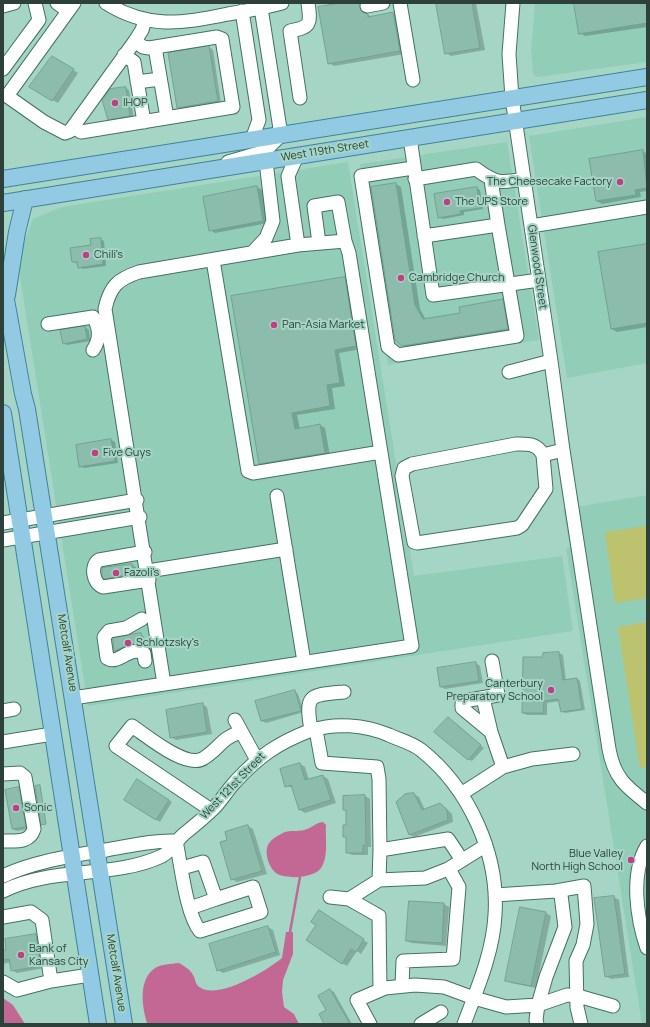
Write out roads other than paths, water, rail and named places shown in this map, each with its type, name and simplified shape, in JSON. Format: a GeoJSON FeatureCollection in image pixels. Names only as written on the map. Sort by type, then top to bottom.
{"type":"FeatureCollection","features":[{"type":"Feature","properties":{"kind":"main road","name":"West 119th Street"},"geometry":{"type":"LineString","coordinates":[[3,180],[647,77]]}},
{"type":"Feature","properties":{"kind":"main road","name":"West 119th Street"},"geometry":{"type":"LineString","coordinates":[[3,203],[647,100]]}},
{"type":"Feature","properties":{"kind":"main road"},"geometry":{"type":"LineString","coordinates":[[6,302],[17,232],[25,199]]}},
{"type":"Feature","properties":{"kind":"main road","name":"Metcalf Avenue"},"geometry":{"type":"LineString","coordinates":[[3,283],[27,409],[48,533],[124,1024]]}},
{"type":"Feature","properties":{"kind":"main road"},"geometry":{"type":"LineString","coordinates":[[3,413],[98,1024]]}},
{"type":"Feature","properties":{"kind":"street"},"geometry":{"type":"LineString","coordinates":[[3,6],[14,3]]}},
{"type":"Feature","properties":{"kind":"street"},"geometry":{"type":"LineString","coordinates":[[3,69],[39,20],[35,3]]}},
{"type":"Feature","properties":{"kind":"street"},"geometry":{"type":"LineString","coordinates":[[57,3],[71,7],[5,94],[44,122],[65,133],[74,127],[135,41],[142,30],[145,20]]}},
{"type":"Feature","properties":{"kind":"street"},"geometry":{"type":"LineString","coordinates":[[114,5],[145,20],[176,23],[282,3]]}},
{"type":"Feature","properties":{"kind":"street"},"geometry":{"type":"LineString","coordinates":[[300,98],[290,31],[302,29],[309,24],[310,19],[308,3]]}},
{"type":"Feature","properties":{"kind":"street"},"geometry":{"type":"LineString","coordinates":[[367,6],[383,3]]}},
{"type":"Feature","properties":{"kind":"street"},"geometry":{"type":"LineString","coordinates":[[400,3],[413,80]]}},
{"type":"Feature","properties":{"kind":"street","name":"Glenwood Street"},"geometry":{"type":"LineString","coordinates":[[513,3],[509,54],[512,98],[551,361],[562,450],[611,759],[616,773],[625,786],[647,803]]}},
{"type":"Feature","properties":{"kind":"street"},"geometry":{"type":"LineString","coordinates":[[198,172],[240,157],[259,153],[268,148],[281,135],[261,8]]}},
{"type":"Feature","properties":{"kind":"street"},"geometry":{"type":"LineString","coordinates":[[242,11],[259,120],[252,139]]}},
{"type":"Feature","properties":{"kind":"street"},"geometry":{"type":"LineString","coordinates":[[74,127],[82,132],[233,108],[223,41],[217,37],[146,48],[135,41]]}},
{"type":"Feature","properties":{"kind":"street"},"geometry":{"type":"LineString","coordinates":[[155,47],[167,118]]}},
{"type":"Feature","properties":{"kind":"street"},"geometry":{"type":"LineString","coordinates":[[124,55],[134,62],[144,122]]}},
{"type":"Feature","properties":{"kind":"street"},"geometry":{"type":"LineString","coordinates":[[137,82],[160,79]]}},
{"type":"Feature","properties":{"kind":"street"},"geometry":{"type":"LineString","coordinates":[[410,138],[433,295],[539,280]]}},
{"type":"Feature","properties":{"kind":"street"},"geometry":{"type":"LineString","coordinates":[[296,156],[288,176],[298,245]]}},
{"type":"Feature","properties":{"kind":"street"},"geometry":{"type":"LineString","coordinates":[[266,161],[274,234],[284,248]]}},
{"type":"Feature","properties":{"kind":"street"},"geometry":{"type":"LineString","coordinates":[[491,180],[517,336],[398,355],[388,347],[361,176],[476,170],[491,180],[506,182],[524,180]]}},
{"type":"Feature","properties":{"kind":"street"},"geometry":{"type":"LineString","coordinates":[[73,698],[412,646],[349,253],[345,241],[338,202],[314,206],[320,243]]}},
{"type":"Feature","properties":{"kind":"street"},"geometry":{"type":"LineString","coordinates":[[531,226],[647,207]]}},
{"type":"Feature","properties":{"kind":"street"},"geometry":{"type":"LineString","coordinates":[[252,253],[266,238],[273,221]]}},
{"type":"Feature","properties":{"kind":"street"},"geometry":{"type":"LineString","coordinates":[[424,236],[498,225]]}},
{"type":"Feature","properties":{"kind":"street"},"geometry":{"type":"LineString","coordinates":[[164,684],[140,517],[105,309],[108,294],[122,278],[139,272],[298,245],[345,241]]}},
{"type":"Feature","properties":{"kind":"street"},"geometry":{"type":"LineString","coordinates":[[213,260],[248,472],[253,473],[381,452]]}},
{"type":"Feature","properties":{"kind":"street"},"geometry":{"type":"LineString","coordinates":[[48,324],[93,317],[99,332],[93,350]]}},
{"type":"Feature","properties":{"kind":"street"},"geometry":{"type":"LineString","coordinates":[[509,372],[551,361]]}},
{"type":"Feature","properties":{"kind":"street"},"geometry":{"type":"LineString","coordinates":[[516,444],[533,444],[543,455],[546,489],[522,525],[517,528],[417,543],[414,542],[402,476],[404,468],[412,464],[516,444]]}},
{"type":"Feature","properties":{"kind":"street"},"geometry":{"type":"LineString","coordinates":[[543,455],[562,450]]}},
{"type":"Feature","properties":{"kind":"street"},"geometry":{"type":"LineString","coordinates":[[277,496],[304,662]]}},
{"type":"Feature","properties":{"kind":"street"},"geometry":{"type":"LineString","coordinates":[[3,522],[137,500]]}},
{"type":"Feature","properties":{"kind":"street"},"geometry":{"type":"LineString","coordinates":[[3,540],[140,517]]}},
{"type":"Feature","properties":{"kind":"street"},"geometry":{"type":"LineString","coordinates":[[145,552],[95,562],[94,567],[96,582],[99,586],[103,587],[148,575],[286,549]]}},
{"type":"Feature","properties":{"kind":"street"},"geometry":{"type":"LineString","coordinates":[[142,619],[126,628],[109,631],[104,637],[107,658],[110,661],[118,659],[126,653],[139,651],[144,653],[145,662]]}},
{"type":"Feature","properties":{"kind":"street"},"geometry":{"type":"LineString","coordinates":[[491,732],[462,708],[462,704],[464,701],[498,695],[492,661]]}},
{"type":"Feature","properties":{"kind":"street"},"geometry":{"type":"LineString","coordinates":[[344,692],[323,694],[311,698],[308,702],[308,710],[322,763],[377,767],[379,779],[379,880]]}},
{"type":"Feature","properties":{"kind":"street"},"geometry":{"type":"LineString","coordinates":[[483,698],[491,732],[503,767]]}},
{"type":"Feature","properties":{"kind":"street"},"geometry":{"type":"LineString","coordinates":[[211,810],[116,746],[132,726],[166,750],[191,762],[202,760],[238,726],[257,760]]}},
{"type":"Feature","properties":{"kind":"street","name":"West 121st Street"},"geometry":{"type":"LineString","coordinates":[[3,891],[20,883],[37,878],[138,864],[164,855],[176,841],[211,810],[235,781],[271,748],[314,730],[356,726],[375,729],[420,750],[454,784],[469,806],[485,846],[494,878],[495,895],[493,934],[474,998],[464,1024]]}},
{"type":"Feature","properties":{"kind":"street"},"geometry":{"type":"LineString","coordinates":[[3,742],[52,734]]}},
{"type":"Feature","properties":{"kind":"street"},"geometry":{"type":"LineString","coordinates":[[461,794],[503,767],[532,759],[573,754]]}},
{"type":"Feature","properties":{"kind":"street"},"geometry":{"type":"LineString","coordinates":[[3,774],[20,773],[24,777],[34,829],[32,835],[28,839],[3,840]]}},
{"type":"Feature","properties":{"kind":"street"},"geometry":{"type":"LineString","coordinates":[[380,850],[448,839],[462,860]]}},
{"type":"Feature","properties":{"kind":"street"},"geometry":{"type":"LineString","coordinates":[[3,876],[25,866],[71,856],[160,841],[176,841],[190,908],[194,924],[200,931],[262,912],[253,887],[190,908]]}},
{"type":"Feature","properties":{"kind":"street"},"geometry":{"type":"LineString","coordinates":[[349,899],[379,880],[425,878],[449,869],[485,846]]}},
{"type":"Feature","properties":{"kind":"street"},"geometry":{"type":"LineString","coordinates":[[647,846],[639,864],[636,887],[647,948]]}},
{"type":"Feature","properties":{"kind":"street"},"geometry":{"type":"LineString","coordinates":[[182,868],[203,862],[216,899]]}},
{"type":"Feature","properties":{"kind":"street"},"geometry":{"type":"LineString","coordinates":[[402,986],[402,961],[453,959],[459,887],[449,869]]}},
{"type":"Feature","properties":{"kind":"street"},"geometry":{"type":"LineString","coordinates":[[495,895],[556,891],[584,886],[587,924],[583,944],[576,961],[578,996],[577,1007],[581,1024]]}},
{"type":"Feature","properties":{"kind":"street"},"geometry":{"type":"LineString","coordinates":[[537,1024],[536,1020],[538,1005],[546,977],[565,927],[561,895],[556,891]]}},
{"type":"Feature","properties":{"kind":"street"},"geometry":{"type":"LineString","coordinates":[[330,897],[349,899],[379,916],[380,990]]}},
{"type":"Feature","properties":{"kind":"street"},"geometry":{"type":"LineString","coordinates":[[3,917],[31,912],[42,920],[51,981]]}},
{"type":"Feature","properties":{"kind":"street"},"geometry":{"type":"LineString","coordinates":[[3,982],[17,990],[51,981],[90,975]]}},
{"type":"Feature","properties":{"kind":"street"},"geometry":{"type":"LineString","coordinates":[[370,1024],[357,1000],[380,990],[415,984],[444,987],[474,998],[506,1007],[538,1005],[567,995],[578,996],[613,1006]]}},
{"type":"Feature","properties":{"kind":"street"},"geometry":{"type":"LineString","coordinates":[[421,1024],[441,1012]]}},
{"type":"Feature","properties":{"kind":"waterway"},"geometry":{"type":"LineString","coordinates":[[290,932],[300,877]]}},
{"type":"Feature","properties":{"kind":"place","name":"IHOP"},"geometry":{"type":"Point","coordinates":[115,103]}},
{"type":"Feature","properties":{"kind":"place","name":"The Cheesecake Factory"},"geometry":{"type":"Point","coordinates":[620,182]}},
{"type":"Feature","properties":{"kind":"place","name":"The UPS Store"},"geometry":{"type":"Point","coordinates":[447,202]}},
{"type":"Feature","properties":{"kind":"place","name":"Chili's"},"geometry":{"type":"Point","coordinates":[86,255]}},
{"type":"Feature","properties":{"kind":"place","name":"Cambridge Church"},"geometry":{"type":"Point","coordinates":[401,278]}},
{"type":"Feature","properties":{"kind":"place","name":"Pan-Asia Market"},"geometry":{"type":"Point","coordinates":[274,325]}},
{"type":"Feature","properties":{"kind":"place","name":"Five Guys"},"geometry":{"type":"Point","coordinates":[95,453]}},
{"type":"Feature","properties":{"kind":"place","name":"Fazoli's"},"geometry":{"type":"Point","coordinates":[116,573]}},
{"type":"Feature","properties":{"kind":"place","name":"Schlotzsky's"},"geometry":{"type":"Point","coordinates":[128,643]}},
{"type":"Feature","properties":{"kind":"place","name":"Canterbury Preparatory School"},"geometry":{"type":"Point","coordinates":[551,690]}},
{"type":"Feature","properties":{"kind":"place","name":"Sonic"},"geometry":{"type":"Point","coordinates":[16,808]}},
{"type":"Feature","properties":{"kind":"place","name":"Blue Valley North High School"},"geometry":{"type":"Point","coordinates":[631,860]}},
{"type":"Feature","properties":{"kind":"place","name":"Bank of Kansas City"},"geometry":{"type":"Point","coordinates":[21,955]}}]}
